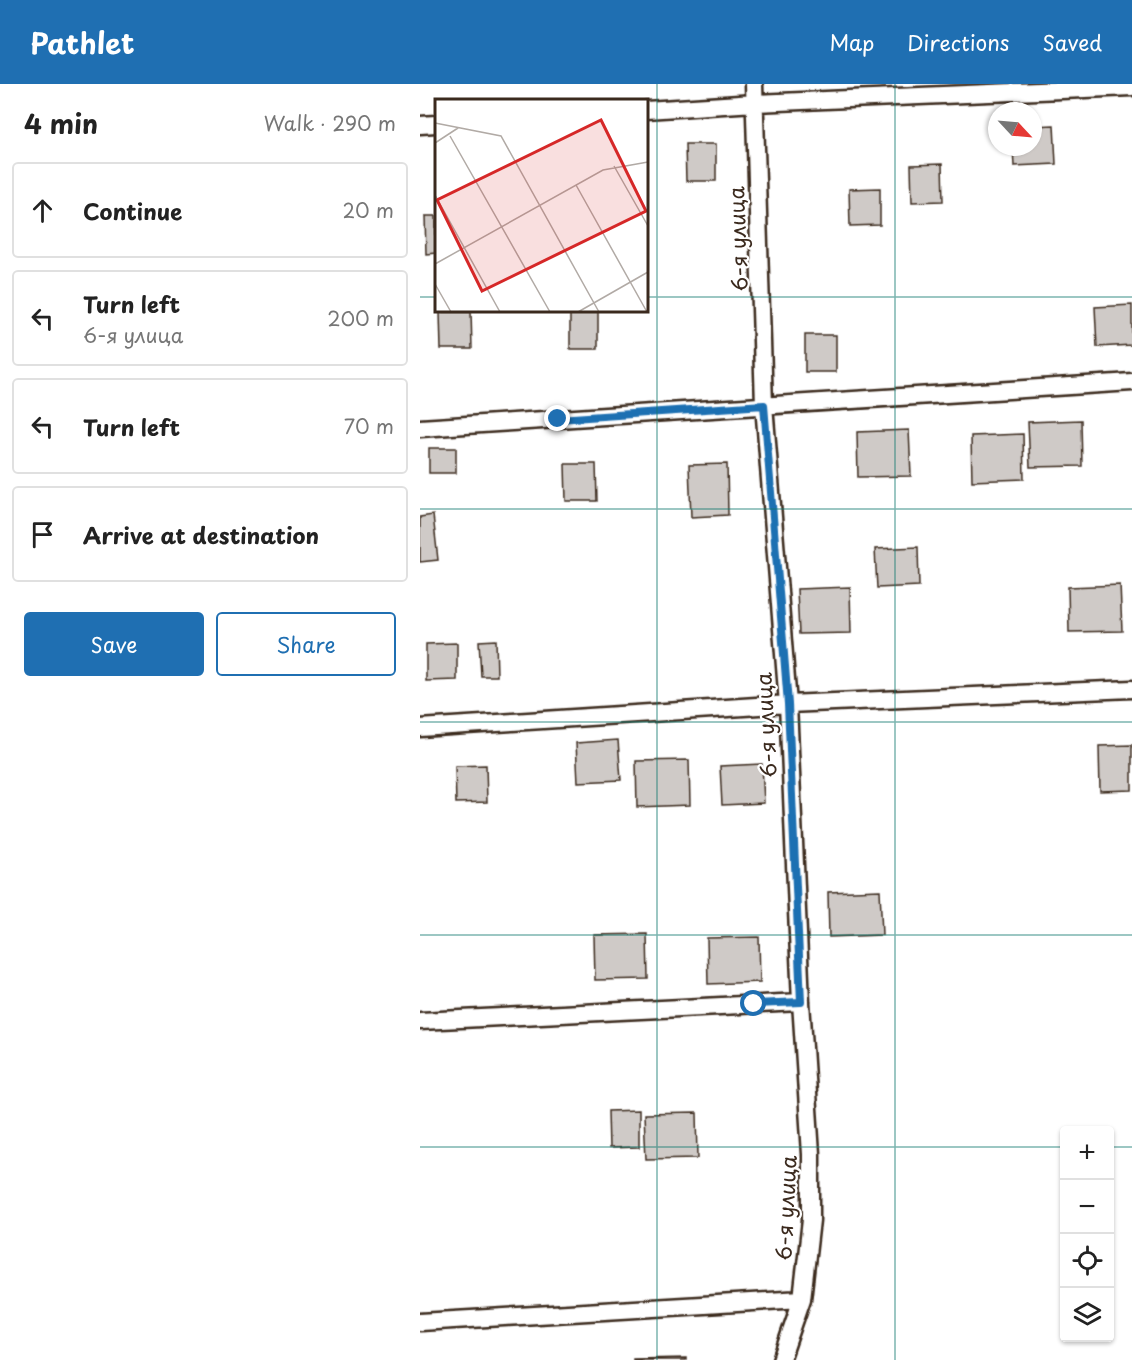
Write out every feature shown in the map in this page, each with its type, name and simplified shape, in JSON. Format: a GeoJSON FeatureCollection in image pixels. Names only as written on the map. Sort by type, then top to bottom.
{"type":"FeatureCollection","features":[{"type":"Feature","properties":{"kind":"street","name":"6-я улица"},"geometry":{"type":"LineString","coordinates":[[754,84],[764,405],[788,704],[801,1002],[811,1154],[811,1220],[802,1299],[781,1360]]}},
{"type":"Feature","properties":{"kind":"street"},"geometry":{"type":"LineString","coordinates":[[648,110],[755,103],[1132,87]]}},
{"type":"Feature","properties":{"kind":"street"},"geometry":{"type":"LineString","coordinates":[[420,125],[435,124]]}},
{"type":"Feature","properties":{"kind":"street"},"geometry":{"type":"LineString","coordinates":[[420,428],[1132,382]]}},
{"type":"Feature","properties":{"kind":"street"},"geometry":{"type":"LineString","coordinates":[[420,728],[788,704],[1132,688]]}},
{"type":"Feature","properties":{"kind":"street"},"geometry":{"type":"LineString","coordinates":[[420,1021],[801,1002]]}},
{"type":"Feature","properties":{"kind":"street"},"geometry":{"type":"LineString","coordinates":[[420,1322],[802,1299]]}},
{"type":"Feature","properties":{"kind":"building"},"geometry":{"type":"Polygon","coordinates":[[[1054,125],[1056,164],[1014,166],[1013,156],[1042,156],[1042,126],[1054,125]]]}},
{"type":"Feature","properties":{"kind":"building"},"geometry":{"type":"Polygon","coordinates":[[[685,144],[716,144],[716,181],[686,181],[685,144]]]}},
{"type":"Feature","properties":{"kind":"building"},"geometry":{"type":"Polygon","coordinates":[[[942,164],[943,201],[912,202],[911,165],[942,164]]]}},
{"type":"Feature","properties":{"kind":"building"},"geometry":{"type":"Polygon","coordinates":[[[880,188],[880,225],[850,226],[849,189],[880,188]]]}},
{"type":"Feature","properties":{"kind":"building"},"geometry":{"type":"Polygon","coordinates":[[[425,216],[435,216],[435,253],[426,254],[425,216]]]}},
{"type":"Feature","properties":{"kind":"building"},"geometry":{"type":"Polygon","coordinates":[[[1132,305],[1132,345],[1097,347],[1095,307],[1132,305]]]}},
{"type":"Feature","properties":{"kind":"building"},"geometry":{"type":"Polygon","coordinates":[[[440,312],[471,312],[472,349],[441,349],[440,312]]]}},
{"type":"Feature","properties":{"kind":"building"},"geometry":{"type":"Polygon","coordinates":[[[570,312],[598,312],[598,349],[570,349],[570,312]]]}},
{"type":"Feature","properties":{"kind":"building"},"geometry":{"type":"Polygon","coordinates":[[[805,335],[836,335],[836,372],[805,372],[805,335]]]}},
{"type":"Feature","properties":{"kind":"building"},"geometry":{"type":"Polygon","coordinates":[[[1081,420],[1082,466],[1030,467],[1028,422],[1081,420]]]}},
{"type":"Feature","properties":{"kind":"building"},"geometry":{"type":"Polygon","coordinates":[[[909,430],[911,476],[858,477],[857,432],[909,430]]]}},
{"type":"Feature","properties":{"kind":"building"},"geometry":{"type":"Polygon","coordinates":[[[1023,434],[1024,479],[972,481],[971,436],[1023,434]]]}},
{"type":"Feature","properties":{"kind":"building"},"geometry":{"type":"Polygon","coordinates":[[[429,448],[456,448],[456,473],[429,473],[429,448]]]}},
{"type":"Feature","properties":{"kind":"building"},"geometry":{"type":"Polygon","coordinates":[[[565,464],[596,464],[597,501],[566,501],[565,464]]]}},
{"type":"Feature","properties":{"kind":"building"},"geometry":{"type":"Polygon","coordinates":[[[727,464],[728,515],[691,517],[689,465],[727,464]]]}},
{"type":"Feature","properties":{"kind":"building"},"geometry":{"type":"Polygon","coordinates":[[[433,515],[438,560],[420,562],[420,517],[433,515]]]}},
{"type":"Feature","properties":{"kind":"building"},"geometry":{"type":"Polygon","coordinates":[[[918,547],[919,586],[877,588],[875,549],[918,547]]]}},
{"type":"Feature","properties":{"kind":"building"},"geometry":{"type":"Polygon","coordinates":[[[1120,585],[1122,631],[1069,632],[1068,587],[1120,585]]]}},
{"type":"Feature","properties":{"kind":"building"},"geometry":{"type":"Polygon","coordinates":[[[850,587],[851,633],[799,634],[797,589],[850,587]]]}},
{"type":"Feature","properties":{"kind":"building"},"geometry":{"type":"Polygon","coordinates":[[[496,640],[497,676],[481,676],[479,641],[496,640]]]}},
{"type":"Feature","properties":{"kind":"building"},"geometry":{"type":"Polygon","coordinates":[[[457,643],[457,680],[426,681],[426,644],[457,643]]]}},
{"type":"Feature","properties":{"kind":"building"},"geometry":{"type":"Polygon","coordinates":[[[618,740],[621,780],[578,782],[576,743],[618,740]]]}},
{"type":"Feature","properties":{"kind":"building"},"geometry":{"type":"Polygon","coordinates":[[[1132,745],[1132,790],[1100,791],[1099,746],[1132,745]]]}},
{"type":"Feature","properties":{"kind":"building"},"geometry":{"type":"Polygon","coordinates":[[[689,760],[690,805],[637,807],[636,761],[689,760]]]}},
{"type":"Feature","properties":{"kind":"building"},"geometry":{"type":"Polygon","coordinates":[[[762,764],[764,803],[722,805],[720,766],[762,764]]]}},
{"type":"Feature","properties":{"kind":"building"},"geometry":{"type":"Polygon","coordinates":[[[486,765],[487,802],[456,803],[455,766],[486,765]]]}},
{"type":"Feature","properties":{"kind":"building"},"geometry":{"type":"Polygon","coordinates":[[[880,890],[882,935],[829,937],[828,892],[880,890]]]}},
{"type":"Feature","properties":{"kind":"building"},"geometry":{"type":"Polygon","coordinates":[[[647,934],[648,979],[595,980],[594,935],[647,934]]]}},
{"type":"Feature","properties":{"kind":"building"},"geometry":{"type":"Polygon","coordinates":[[[759,937],[760,982],[708,984],[707,938],[759,937]]]}},
{"type":"Feature","properties":{"kind":"building"},"geometry":{"type":"Polygon","coordinates":[[[639,1110],[639,1147],[609,1148],[608,1111],[639,1110]]]}},
{"type":"Feature","properties":{"kind":"building"},"geometry":{"type":"Polygon","coordinates":[[[697,1113],[698,1158],[646,1159],[644,1114],[697,1113]]]}},
{"type":"Feature","properties":{"kind":"building"},"geometry":{"type":"Polygon","coordinates":[[[686,1358],[686,1360],[633,1360],[633,1359],[686,1358]]]}},
{"type":"Feature","properties":{"kind":"route"},"geometry":{"type":"LineString","coordinates":[[558,419],[764,405],[788,704],[801,1002],[754,1004]]}}]}
